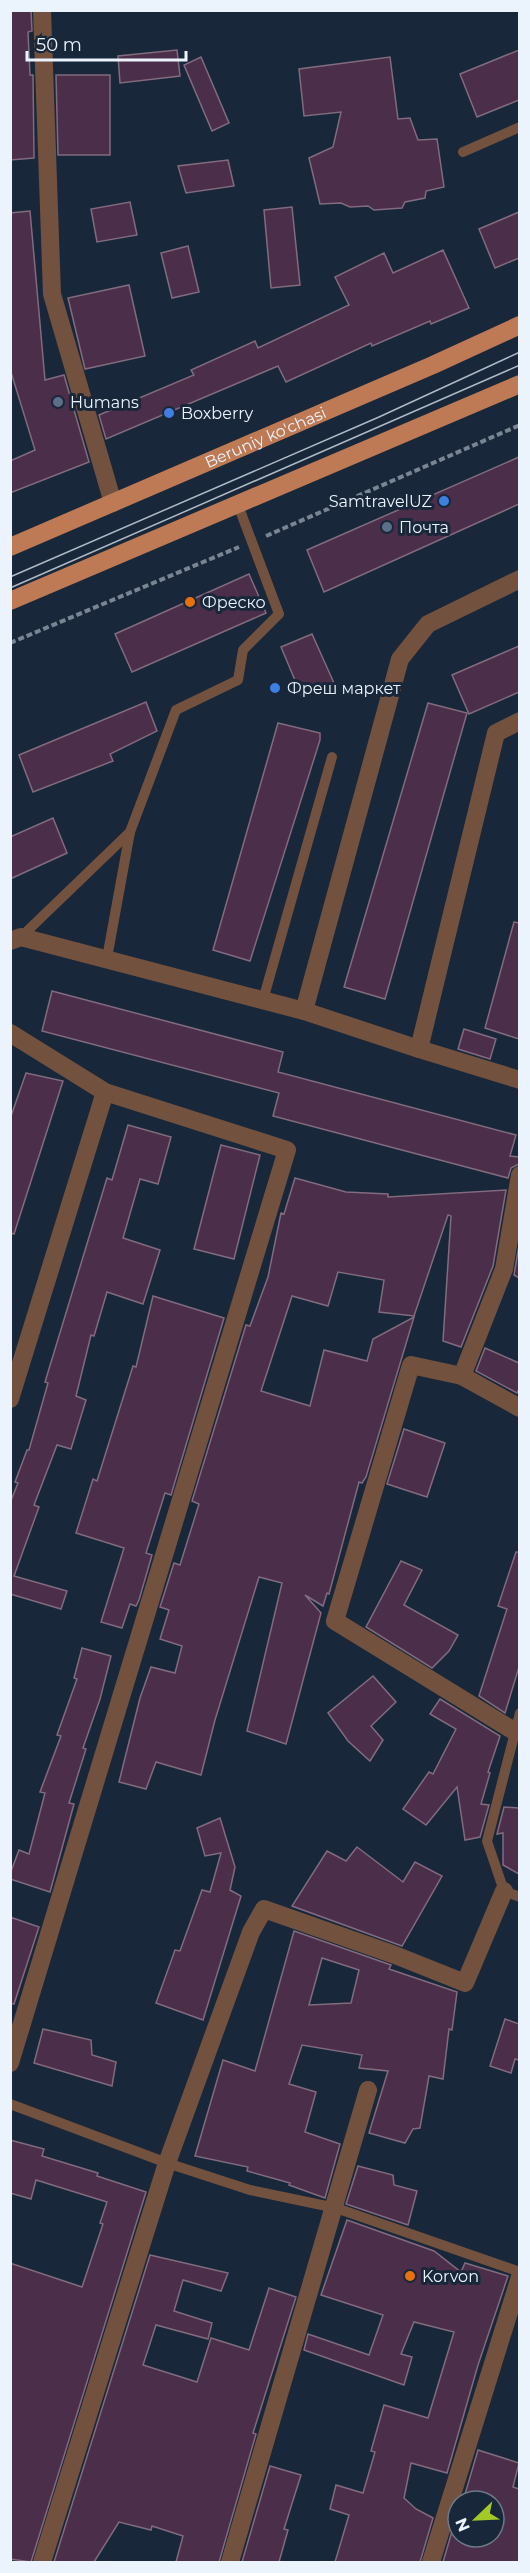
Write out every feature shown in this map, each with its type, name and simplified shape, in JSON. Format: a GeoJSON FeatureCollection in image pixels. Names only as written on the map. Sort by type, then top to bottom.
{"type":"FeatureCollection","features":[{"type":"Feature","properties":{"kind":"main road","name":"Beruniy ko'chasi"},"geometry":{"type":"LineString","coordinates":[[10,547],[432,365],[519,325]]}},
{"type":"Feature","properties":{"kind":"main road"},"geometry":{"type":"LineString","coordinates":[[10,601],[519,384]]}},
{"type":"Feature","properties":{"kind":"street"},"geometry":{"type":"LineString","coordinates":[[42,10],[52,294],[113,503]]}},
{"type":"Feature","properties":{"kind":"street"},"geometry":{"type":"LineString","coordinates":[[304,1011],[400,659],[428,624],[519,579]]}},
{"type":"Feature","properties":{"kind":"street"},"geometry":{"type":"LineString","coordinates":[[419,1049],[496,733],[519,722]]}},
{"type":"Feature","properties":{"kind":"street"},"geometry":{"type":"LineString","coordinates":[[16,939],[107,958],[304,1011],[519,1080]]}},
{"type":"Feature","properties":{"kind":"street"},"geometry":{"type":"LineString","coordinates":[[10,1033],[105,1092],[287,1150],[10,2063]]}},
{"type":"Feature","properties":{"kind":"street"},"geometry":{"type":"LineString","coordinates":[[10,1399],[105,1092]]}},
{"type":"Feature","properties":{"kind":"street"},"geometry":{"type":"LineString","coordinates":[[462,1376],[504,1269],[519,1175]]}},
{"type":"Feature","properties":{"kind":"street"},"geometry":{"type":"LineString","coordinates":[[514,1731],[335,1621],[411,1365],[462,1376],[519,1408]]}},
{"type":"Feature","properties":{"kind":"street"},"geometry":{"type":"LineString","coordinates":[[42,2562],[167,2163],[251,1932],[264,1910],[395,1955],[465,1983],[512,1894]]}},
{"type":"Feature","properties":{"kind":"street"},"geometry":{"type":"LineString","coordinates":[[230,2562],[336,2208],[368,2090]]}},
{"type":"Feature","properties":{"kind":"street"},"geometry":{"type":"LineString","coordinates":[[431,2562],[519,2277]]}},
{"type":"Feature","properties":{"kind":"lane"},"geometry":{"type":"LineString","coordinates":[[463,152],[519,127]]}},
{"type":"Feature","properties":{"kind":"lane"},"geometry":{"type":"LineString","coordinates":[[107,958],[130,832],[176,710],[238,680],[243,650],[279,614],[238,505]]}},
{"type":"Feature","properties":{"kind":"lane"},"geometry":{"type":"LineString","coordinates":[[263,1000],[332,757]]}},
{"type":"Feature","properties":{"kind":"lane"},"geometry":{"type":"LineString","coordinates":[[16,939],[130,832]]}},
{"type":"Feature","properties":{"kind":"lane"},"geometry":{"type":"LineString","coordinates":[[512,1894],[487,1841],[519,1713]]}},
{"type":"Feature","properties":{"kind":"lane"},"geometry":{"type":"LineString","coordinates":[[10,2104],[167,2163],[250,2190],[336,2208],[519,2272]]}},
{"type":"Feature","properties":{"kind":"building"},"geometry":{"type":"Polygon","coordinates":[[[10,10],[31,10],[32,31],[28,32],[30,75],[33,75],[34,158],[10,160],[10,10]]]}},
{"type":"Feature","properties":{"kind":"building"},"geometry":{"type":"Polygon","coordinates":[[[177,50],[180,76],[120,83],[118,56],[177,50]]]}},
{"type":"Feature","properties":{"kind":"building"},"geometry":{"type":"Polygon","coordinates":[[[519,50],[519,100],[477,117],[460,74],[519,50]]]}},
{"type":"Feature","properties":{"kind":"building"},"geometry":{"type":"Polygon","coordinates":[[[201,57],[229,123],[212,131],[184,65],[201,57]]]}},
{"type":"Feature","properties":{"kind":"building"},"geometry":{"type":"Polygon","coordinates":[[[390,57],[398,119],[410,118],[418,140],[437,139],[444,187],[426,191],[425,198],[405,202],[402,208],[374,210],[368,206],[350,207],[341,203],[320,204],[309,158],[333,147],[341,112],[304,116],[299,69],[390,57]]]}},
{"type":"Feature","properties":{"kind":"building"},"geometry":{"type":"Polygon","coordinates":[[[56,75],[110,75],[110,155],[58,155],[56,75]]]}},
{"type":"Feature","properties":{"kind":"building"},"geometry":{"type":"Polygon","coordinates":[[[228,160],[234,186],[186,193],[178,166],[228,160]]]}},
{"type":"Feature","properties":{"kind":"building"},"geometry":{"type":"Polygon","coordinates":[[[130,202],[137,235],[97,242],[91,209],[130,202]]]}},
{"type":"Feature","properties":{"kind":"building"},"geometry":{"type":"Polygon","coordinates":[[[292,207],[300,285],[271,288],[264,210],[292,207]]]}},
{"type":"Feature","properties":{"kind":"building"},"geometry":{"type":"Polygon","coordinates":[[[30,211],[45,380],[64,375],[89,462],[10,493],[10,461],[35,450],[10,369],[10,213],[30,211]]]}},
{"type":"Feature","properties":{"kind":"building"},"geometry":{"type":"Polygon","coordinates":[[[519,212],[519,258],[495,268],[479,229],[519,212]]]}},
{"type":"Feature","properties":{"kind":"building"},"geometry":{"type":"Polygon","coordinates":[[[188,246],[199,292],[172,298],[161,253],[188,246]]]}},
{"type":"Feature","properties":{"kind":"building"},"geometry":{"type":"Polygon","coordinates":[[[443,250],[469,308],[431,324],[430,321],[372,346],[371,343],[286,382],[278,366],[106,439],[99,415],[194,375],[191,370],[255,341],[258,348],[349,305],[335,277],[384,253],[393,273],[443,250]]]}},
{"type":"Feature","properties":{"kind":"building"},"geometry":{"type":"Polygon","coordinates":[[[129,285],[145,356],[85,369],[68,298],[129,285]]]}},
{"type":"Feature","properties":{"kind":"building"},"geometry":{"type":"Polygon","coordinates":[[[519,457],[519,504],[324,592],[307,550],[519,457]]]}},
{"type":"Feature","properties":{"kind":"building"},"geometry":{"type":"Polygon","coordinates":[[[249,574],[266,613],[132,672],[115,634],[249,574]]]}},
{"type":"Feature","properties":{"kind":"building"},"geometry":{"type":"Polygon","coordinates":[[[312,634],[334,683],[302,697],[281,647],[312,634]]]}},
{"type":"Feature","properties":{"kind":"building"},"geometry":{"type":"Polygon","coordinates":[[[519,646],[519,692],[469,714],[452,675],[519,646]]]}},
{"type":"Feature","properties":{"kind":"building"},"geometry":{"type":"Polygon","coordinates":[[[146,702],[157,731],[110,754],[113,761],[33,792],[19,755],[146,702]]]}},
{"type":"Feature","properties":{"kind":"building"},"geometry":{"type":"Polygon","coordinates":[[[428,703],[467,713],[385,999],[344,987],[428,703]]]}},
{"type":"Feature","properties":{"kind":"building"},"geometry":{"type":"Polygon","coordinates":[[[278,723],[320,733],[320,740],[250,961],[213,950],[278,723]]]}},
{"type":"Feature","properties":{"kind":"building"},"geometry":{"type":"Polygon","coordinates":[[[53,818],[67,853],[10,879],[10,837],[53,818]]]}},
{"type":"Feature","properties":{"kind":"building"},"geometry":{"type":"Polygon","coordinates":[[[514,922],[519,923],[519,1039],[485,1028],[514,922]]]}},
{"type":"Feature","properties":{"kind":"building"},"geometry":{"type":"Polygon","coordinates":[[[52,991],[283,1052],[278,1072],[516,1135],[510,1156],[519,1157],[519,1164],[511,1168],[508,1178],[273,1116],[279,1093],[42,1031],[52,991]]]}},
{"type":"Feature","properties":{"kind":"building"},"geometry":{"type":"Polygon","coordinates":[[[464,1029],[496,1039],[490,1059],[458,1049],[464,1029]]]}},
{"type":"Feature","properties":{"kind":"building"},"geometry":{"type":"Polygon","coordinates":[[[26,1073],[63,1081],[14,1234],[10,1233],[10,1119],[26,1073]]]}},
{"type":"Feature","properties":{"kind":"building"},"geometry":{"type":"Polygon","coordinates":[[[128,1125],[171,1137],[158,1184],[140,1179],[123,1238],[160,1250],[143,1304],[107,1292],[94,1336],[91,1335],[76,1396],[86,1400],[71,1449],[57,1445],[34,1505],[39,1507],[14,1576],[67,1591],[61,1609],[10,1594],[10,1503],[18,1483],[15,1482],[27,1450],[29,1450],[48,1383],[45,1382],[107,1178],[112,1180],[128,1125]]]}},
{"type":"Feature","properties":{"kind":"building"},"geometry":{"type":"Polygon","coordinates":[[[221,1145],[260,1155],[234,1259],[194,1249],[221,1145]]]}},
{"type":"Feature","properties":{"kind":"building"},"geometry":{"type":"Polygon","coordinates":[[[295,1178],[346,1192],[388,1194],[388,1197],[506,1190],[493,1266],[461,1347],[443,1341],[451,1216],[448,1215],[414,1316],[379,1312],[384,1280],[338,1272],[328,1306],[292,1296],[261,1391],[310,1406],[324,1350],[367,1361],[373,1339],[414,1317],[366,1477],[362,1483],[359,1482],[329,1594],[327,1593],[323,1606],[305,1595],[321,1613],[286,1744],[247,1731],[282,1583],[259,1577],[215,1720],[201,1775],[156,1762],[146,1789],[119,1782],[140,1698],[151,1667],[175,1673],[182,1646],[160,1639],[169,1610],[160,1607],[174,1563],[180,1565],[199,1504],[192,1501],[246,1325],[250,1326],[268,1277],[281,1213],[284,1214],[295,1178]]]}},
{"type":"Feature","properties":{"kind":"building"},"geometry":{"type":"Polygon","coordinates":[[[519,1245],[519,1278],[514,1275],[519,1245]]]}},
{"type":"Feature","properties":{"kind":"building"},"geometry":{"type":"Polygon","coordinates":[[[153,1296],[224,1318],[171,1495],[165,1493],[146,1553],[152,1555],[139,1600],[136,1606],[130,1604],[122,1628],[101,1622],[124,1548],[76,1533],[93,1479],[97,1481],[133,1366],[136,1367],[153,1296]]]}},
{"type":"Feature","properties":{"kind":"building"},"geometry":{"type":"Polygon","coordinates":[[[485,1348],[519,1363],[517,1393],[476,1371],[485,1348]]]}},
{"type":"Feature","properties":{"kind":"building"},"geometry":{"type":"Polygon","coordinates":[[[404,1429],[445,1443],[427,1497],[387,1484],[404,1429]]]}},
{"type":"Feature","properties":{"kind":"building"},"geometry":{"type":"Polygon","coordinates":[[[516,1552],[519,1552],[519,1667],[505,1713],[479,1696],[507,1609],[498,1606],[516,1552]]]}},
{"type":"Feature","properties":{"kind":"building"},"geometry":{"type":"Polygon","coordinates":[[[401,1561],[422,1570],[404,1605],[458,1635],[449,1651],[432,1668],[366,1627],[401,1561]]]}},
{"type":"Feature","properties":{"kind":"building"},"geometry":{"type":"Polygon","coordinates":[[[82,1648],[111,1656],[100,1699],[83,1748],[86,1749],[69,1803],[74,1804],[50,1892],[10,1879],[10,1874],[19,1850],[29,1854],[45,1793],[40,1792],[61,1736],[57,1735],[77,1679],[74,1678],[82,1648]]]}},
{"type":"Feature","properties":{"kind":"building"},"geometry":{"type":"Polygon","coordinates":[[[373,1676],[396,1702],[371,1726],[383,1740],[370,1761],[348,1741],[328,1713],[373,1676]]]}},
{"type":"Feature","properties":{"kind":"building"},"geometry":{"type":"Polygon","coordinates":[[[440,1699],[500,1736],[488,1772],[490,1773],[481,1804],[489,1805],[480,1837],[465,1840],[457,1787],[426,1825],[403,1809],[429,1772],[433,1774],[456,1729],[430,1714],[440,1699]]]}},
{"type":"Feature","properties":{"kind":"building"},"geometry":{"type":"Polygon","coordinates":[[[504,1807],[519,1808],[519,1874],[503,1865],[503,1833],[497,1834],[504,1807]]]}},
{"type":"Feature","properties":{"kind":"building"},"geometry":{"type":"Polygon","coordinates":[[[220,1818],[235,1867],[230,1890],[241,1896],[203,2020],[156,2003],[175,1950],[180,1951],[202,1890],[210,1892],[221,1853],[205,1856],[197,1828],[220,1818]]]}},
{"type":"Feature","properties":{"kind":"building"},"geometry":{"type":"Polygon","coordinates":[[[357,1847],[403,1882],[415,1862],[442,1876],[402,1946],[292,1906],[327,1851],[346,1861],[357,1847]]]}},
{"type":"Feature","properties":{"kind":"building"},"geometry":{"type":"Polygon","coordinates":[[[10,1917],[39,1927],[14,2004],[10,2003],[10,1917]]]}},
{"type":"Feature","properties":{"kind":"building"},"geometry":{"type":"Polygon","coordinates":[[[294,1931],[391,1965],[389,1969],[457,1992],[452,2030],[449,2029],[443,2079],[429,2076],[420,2128],[413,2129],[405,2143],[369,2133],[388,2071],[359,2068],[362,2055],[302,2045],[289,2084],[316,2092],[305,2132],[340,2144],[325,2198],[289,2185],[290,2183],[247,2171],[248,2167],[195,2156],[223,2060],[255,2071],[294,1931]],[[322,1958],[309,2005],[351,2003],[359,1970],[322,1958]]]}},
{"type":"Feature","properties":{"kind":"building"},"geometry":{"type":"Polygon","coordinates":[[[505,2019],[519,2024],[519,2060],[515,2059],[511,2073],[490,2066],[505,2019]]]}},
{"type":"Feature","properties":{"kind":"building"},"geometry":{"type":"Polygon","coordinates":[[[43,2029],[91,2040],[92,2055],[116,2062],[112,2086],[34,2063],[43,2029]]]}},
{"type":"Feature","properties":{"kind":"building"},"geometry":{"type":"Polygon","coordinates":[[[10,2140],[44,2149],[42,2156],[98,2173],[97,2176],[146,2192],[31,2562],[10,2559],[10,2263],[82,2287],[103,2224],[100,2223],[107,2202],[36,2180],[31,2199],[10,2193],[10,2140]]]}},
{"type":"Feature","properties":{"kind":"building"},"geometry":{"type":"Polygon","coordinates":[[[358,2166],[393,2175],[394,2185],[417,2191],[408,2225],[346,2204],[358,2166]]]}},
{"type":"Feature","properties":{"kind":"building"},"geometry":{"type":"Polygon","coordinates":[[[347,2220],[434,2251],[461,2272],[465,2263],[508,2276],[478,2365],[447,2473],[411,2463],[404,2498],[416,2509],[433,2518],[420,2562],[335,2562],[349,2515],[330,2509],[336,2485],[363,2493],[375,2452],[371,2451],[384,2405],[428,2418],[454,2332],[414,2322],[401,2354],[412,2357],[404,2385],[304,2350],[308,2334],[369,2355],[383,2315],[321,2295],[347,2220]]]}},
{"type":"Feature","properties":{"kind":"building"},"geometry":{"type":"Polygon","coordinates":[[[150,2255],[228,2273],[221,2291],[183,2280],[174,2311],[212,2323],[208,2339],[156,2325],[143,2365],[197,2382],[211,2338],[249,2350],[269,2288],[296,2297],[253,2433],[256,2434],[219,2562],[176,2562],[183,2536],[152,2526],[151,2530],[119,2522],[94,2562],[54,2562],[150,2255]]]}},
{"type":"Feature","properties":{"kind":"building"},"geometry":{"type":"Polygon","coordinates":[[[478,2450],[519,2463],[513,2487],[519,2489],[519,2562],[443,2562],[447,2549],[506,2549],[506,2489],[467,2489],[478,2450]]]}},
{"type":"Feature","properties":{"kind":"building"},"geometry":{"type":"Polygon","coordinates":[[[270,2466],[301,2475],[284,2529],[288,2530],[279,2562],[242,2562],[270,2466]]]}},
{"type":"Feature","properties":{"kind":"tram line"},"geometry":{"type":"LineString","coordinates":[[10,577],[379,417],[520,352]]}},
{"type":"Feature","properties":{"kind":"tram line"},"geometry":{"type":"LineString","coordinates":[[10,588],[520,365]]}},
{"type":"Feature","properties":{"kind":"place","name":"Humans"},"geometry":{"type":"Point","coordinates":[58,402]}},
{"type":"Feature","properties":{"kind":"place","name":"Boxberry"},"geometry":{"type":"Point","coordinates":[169,413]}},
{"type":"Feature","properties":{"kind":"place","name":"SamtravelUZ"},"geometry":{"type":"Point","coordinates":[444,501]}},
{"type":"Feature","properties":{"kind":"place","name":"Почта"},"geometry":{"type":"Point","coordinates":[387,527]}},
{"type":"Feature","properties":{"kind":"place","name":"Фреско"},"geometry":{"type":"Point","coordinates":[190,602]}},
{"type":"Feature","properties":{"kind":"place","name":"Фреш маркет"},"geometry":{"type":"Point","coordinates":[275,688]}},
{"type":"Feature","properties":{"kind":"place","name":"Korvon"},"geometry":{"type":"Point","coordinates":[410,2276]}}]}
